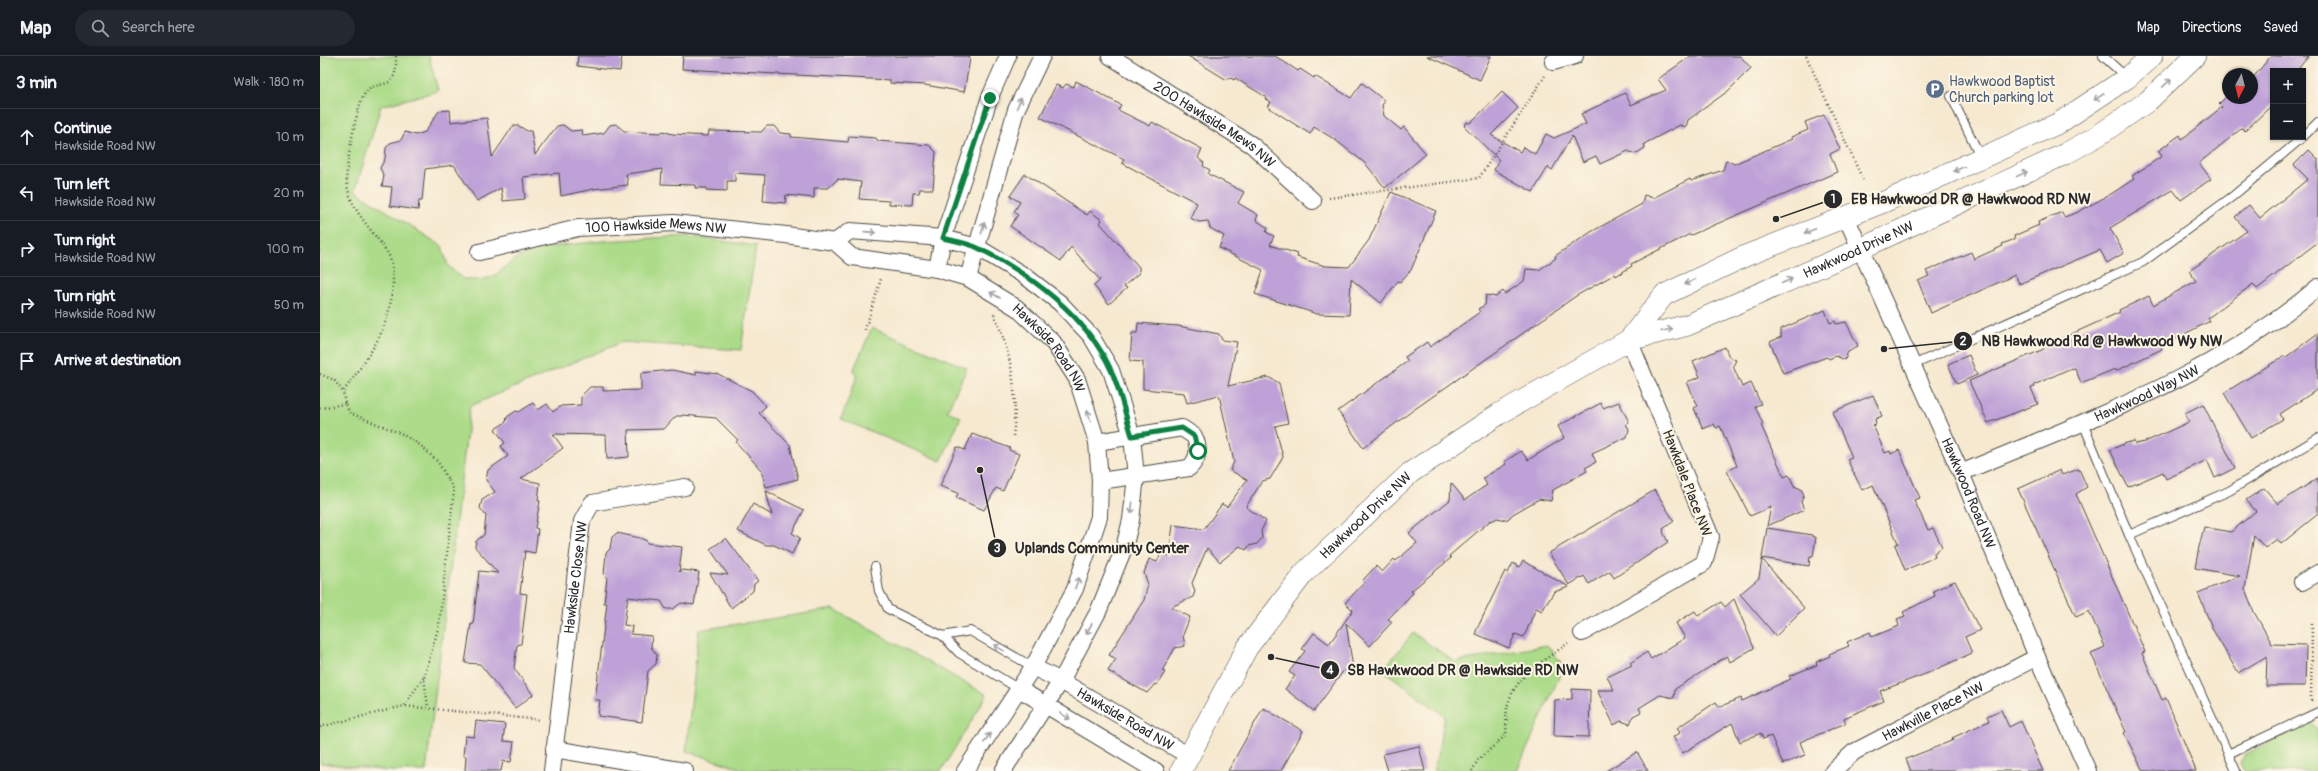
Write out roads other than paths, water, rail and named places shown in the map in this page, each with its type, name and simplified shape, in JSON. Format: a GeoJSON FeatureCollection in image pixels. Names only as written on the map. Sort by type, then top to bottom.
{"type":"FeatureCollection","features":[{"type":"Feature","properties":{"kind":"street"},"geometry":{"type":"LineString","coordinates":[[943,238],[850,231],[835,242],[852,257],[937,269],[943,238],[990,98],[1008,56]]}},
{"type":"Feature","properties":{"kind":"street"},"geometry":{"type":"LineString","coordinates":[[968,278],[1016,110],[1042,56]]}},
{"type":"Feature","properties":{"kind":"street","name":"200 Hawkside Mews NW"},"geometry":{"type":"LineString","coordinates":[[1110,56],[1252,145],[1313,201]]}},
{"type":"Feature","properties":{"kind":"street"},"geometry":{"type":"LineString","coordinates":[[1553,62],[1575,56]]}},
{"type":"Feature","properties":{"kind":"street","name":"Hawkwood Drive NW"},"geometry":{"type":"LineString","coordinates":[[1629,340],[1664,296],[1745,256],[1846,217],[1981,159],[2059,123],[2127,78],[2152,56]]}},
{"type":"Feature","properties":{"kind":"street","name":"Hawkwood Drive NW"},"geometry":{"type":"LineString","coordinates":[[1185,763],[1247,648],[1310,567],[1410,473],[1499,414],[1629,340],[1688,325],[1860,249],[2065,154],[2099,135],[2148,101],[2196,56]]}},
{"type":"Feature","properties":{"kind":"street"},"geometry":{"type":"LineString","coordinates":[[2127,78],[2148,101]]}},
{"type":"Feature","properties":{"kind":"street","name":"Hawkwood Road NW"},"geometry":{"type":"LineString","coordinates":[[1846,217],[1961,473],[2037,658],[2088,771]]}},
{"type":"Feature","properties":{"kind":"street","name":"100 Hawkside Mews NW"},"geometry":{"type":"LineString","coordinates":[[479,252],[578,228],[674,223],[786,234],[835,242]]}},
{"type":"Feature","properties":{"kind":"street","name":"Hawkside Road NW"},"geometry":{"type":"LineString","coordinates":[[943,238],[977,248],[1025,276],[1054,298],[1090,336],[1111,370],[1132,436],[1136,477],[1131,520],[1124,548],[1098,612],[1061,681]]}},
{"type":"Feature","properties":{"kind":"street","name":"Hawkside Road NW"},"geometry":{"type":"LineString","coordinates":[[937,269],[968,278],[1017,308],[1054,342],[1077,379],[1097,442],[1100,481],[1099,517],[1075,589],[1033,667],[1061,681],[1185,763]]}},
{"type":"Feature","properties":{"kind":"street","name":"Hawkwood Way NW"},"geometry":{"type":"LineString","coordinates":[[1961,473],[2082,423],[2200,368],[2299,304],[2318,287]]}},
{"type":"Feature","properties":{"kind":"street","name":"Hawkdale Place NW"},"geometry":{"type":"LineString","coordinates":[[1582,633],[1704,563],[1711,537],[1629,340]]}},
{"type":"Feature","properties":{"kind":"street"},"geometry":{"type":"LineString","coordinates":[[1097,442],[1182,428],[1194,436],[1198,442],[1196,462],[1189,468],[1136,477],[1100,481]]}},
{"type":"Feature","properties":{"kind":"street","name":"Hawkside Close NW"},"geometry":{"type":"LineString","coordinates":[[552,771],[582,521],[592,503],[686,487]]}},
{"type":"Feature","properties":{"kind":"street"},"geometry":{"type":"LineString","coordinates":[[2302,582],[2318,573]]}},
{"type":"Feature","properties":{"kind":"street","name":"Hawkville Place NW"},"geometry":{"type":"LineString","coordinates":[[1833,771],[1854,752],[2037,658]]}},
{"type":"Feature","properties":{"kind":"street"},"geometry":{"type":"LineString","coordinates":[[965,771],[1033,667]]}},
{"type":"Feature","properties":{"kind":"street"},"geometry":{"type":"LineString","coordinates":[[1003,771],[1047,705],[1061,681]]}},
{"type":"Feature","properties":{"kind":"street","name":"Hawkside Road NW"},"geometry":{"type":"LineString","coordinates":[[1019,689],[1156,771]]}},
{"type":"Feature","properties":{"kind":"street"},"geometry":{"type":"LineString","coordinates":[[554,749],[685,771]]}},
{"type":"Feature","properties":{"kind":"lane"},"geometry":{"type":"LineString","coordinates":[[2103,56],[2127,78]]}},
{"type":"Feature","properties":{"kind":"lane"},"geometry":{"type":"LineString","coordinates":[[1951,96],[1981,159]]}},
{"type":"Feature","properties":{"kind":"lane"},"geometry":{"type":"LineString","coordinates":[[2306,134],[2318,122]]}},
{"type":"Feature","properties":{"kind":"lane"},"geometry":{"type":"LineString","coordinates":[[1913,365],[2144,262],[2233,196],[2299,140]]}},
{"type":"Feature","properties":{"kind":"lane"},"geometry":{"type":"LineString","coordinates":[[2082,423],[2129,535],[2236,771]]}},
{"type":"Feature","properties":{"kind":"lane"},"geometry":{"type":"LineString","coordinates":[[2129,535],[2229,491],[2318,438]]}},
{"type":"Feature","properties":{"kind":"lane"},"geometry":{"type":"LineString","coordinates":[[875,567],[879,592],[888,609],[942,636],[959,653],[1019,689]]}},
{"type":"Feature","properties":{"kind":"lane"},"geometry":{"type":"LineString","coordinates":[[942,636],[970,631],[1033,667]]}},
{"type":"Feature","properties":{"kind":"lane"},"geometry":{"type":"LineString","coordinates":[[2228,754],[2314,714]]}},
{"type":"Feature","properties":{"kind":"place","name":"Hawkwood Baptist Church parking lot"},"geometry":{"type":"Point","coordinates":[1935,89]}},
{"type":"Feature","properties":{"kind":"place","name":"EB Hawkwood DR @ Hawkwood RD NW"},"geometry":{"type":"Point","coordinates":[1776,219]}},
{"type":"Feature","properties":{"kind":"place","name":"NB Hawkwood Rd @ Hawkwood Wy NW"},"geometry":{"type":"Point","coordinates":[1884,349]}},
{"type":"Feature","properties":{"kind":"place","name":"Uplands Community Center"},"geometry":{"type":"Point","coordinates":[980,470]}},
{"type":"Feature","properties":{"kind":"place","name":"SB Hawkwood DR @ Hawkside RD NW"},"geometry":{"type":"Point","coordinates":[1271,657]}}]}
